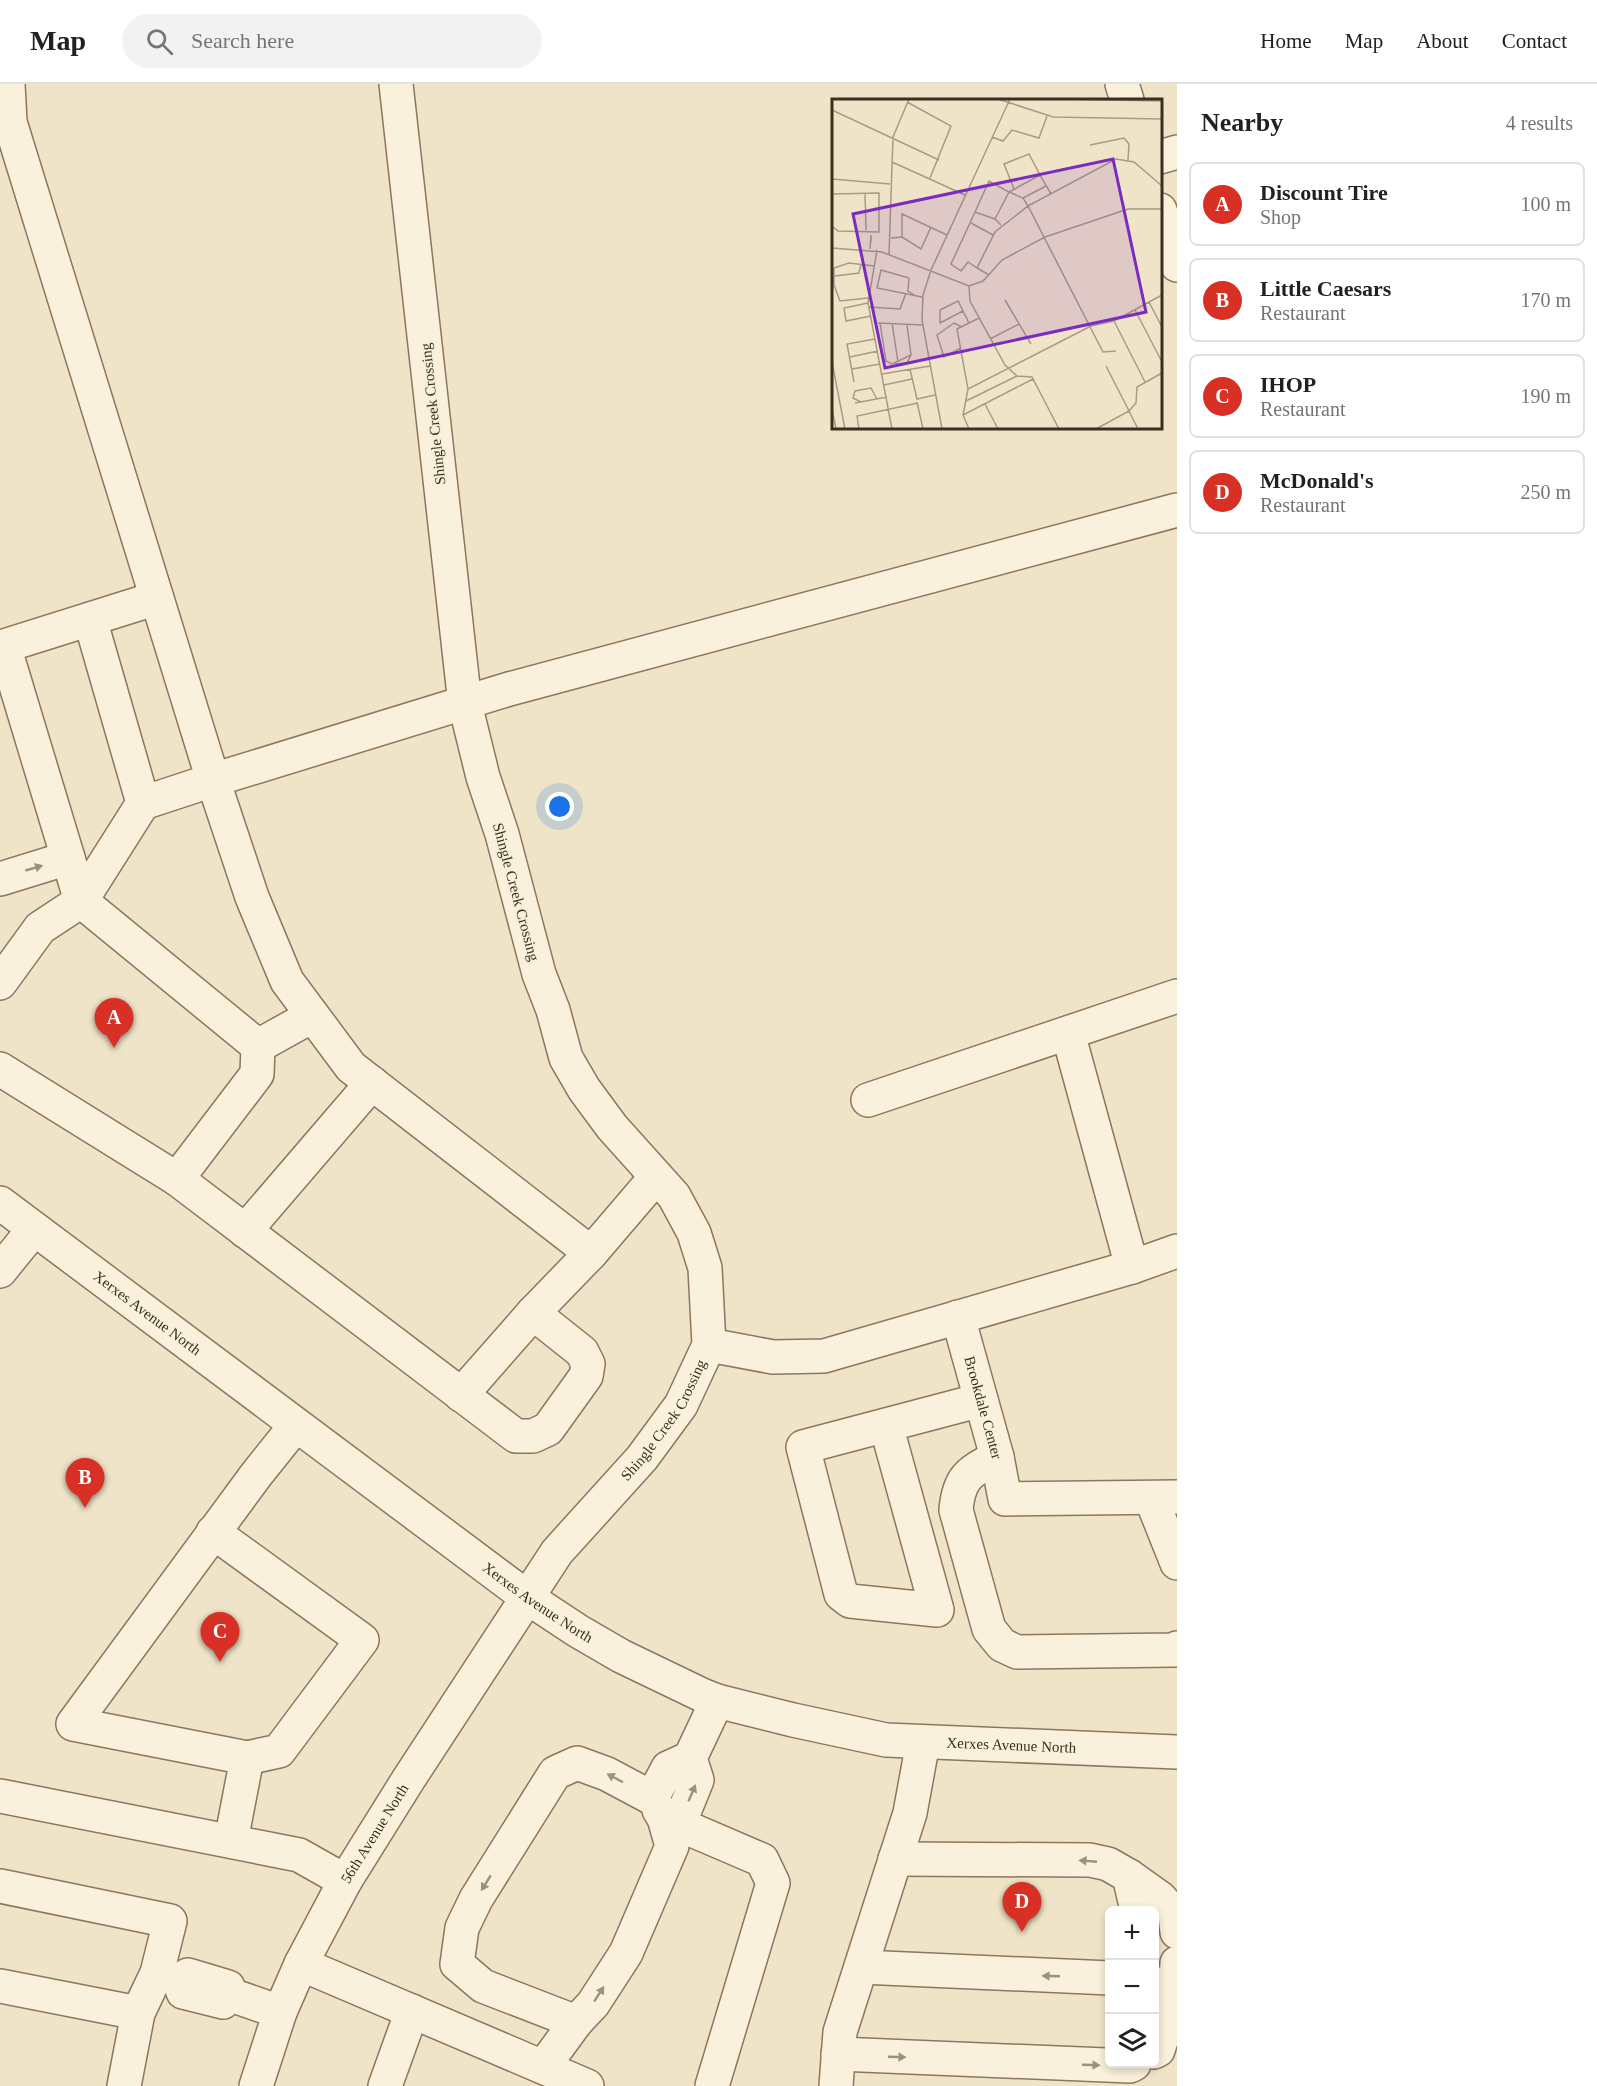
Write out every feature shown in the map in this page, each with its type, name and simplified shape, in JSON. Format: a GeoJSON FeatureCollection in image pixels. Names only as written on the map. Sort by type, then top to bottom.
{"type":"FeatureCollection","features":[{"type":"Feature","properties":{"kind":"street"},"geometry":{"type":"LineString","coordinates":[[8,84],[10,122],[213,780],[252,897],[287,981],[351,1067],[591,1253]]}},
{"type":"Feature","properties":{"kind":"street","name":"Shingle Creek Crossing"},"geometry":{"type":"LineString","coordinates":[[396,84],[465,704],[483,777],[502,834],[536,964],[553,1010],[566,1058],[584,1089],[612,1126],[674,1196],[693,1233],[705,1268],[709,1345],[681,1405],[642,1458],[557,1552],[528,1598]]}},
{"type":"Feature","properties":{"kind":"street"},"geometry":{"type":"LineString","coordinates":[[1122,84],[1127,99]]}},
{"type":"Feature","properties":{"kind":"street"},"geometry":{"type":"LineString","coordinates":[[1162,157],[1177,152]]}},
{"type":"Feature","properties":{"kind":"street"},"geometry":{"type":"LineString","coordinates":[[1162,213],[1177,265]]}},
{"type":"Feature","properties":{"kind":"street"},"geometry":{"type":"LineString","coordinates":[[0,983],[40,928],[81,901],[143,803],[509,689],[1177,510]]}},
{"type":"Feature","properties":{"kind":"street"},"geometry":{"type":"LineString","coordinates":[[157,598],[2,646],[81,901],[258,1046]]}},
{"type":"Feature","properties":{"kind":"street"},"geometry":{"type":"LineString","coordinates":[[90,619],[143,803]]}},
{"type":"Feature","properties":{"kind":"street"},"geometry":{"type":"LineString","coordinates":[[0,879],[68,858]]}},
{"type":"Feature","properties":{"kind":"street"},"geometry":{"type":"LineString","coordinates":[[868,1100],[1177,996]]}},
{"type":"Feature","properties":{"kind":"street"},"geometry":{"type":"LineString","coordinates":[[258,1046],[312,1016]]}},
{"type":"Feature","properties":{"kind":"street"},"geometry":{"type":"LineString","coordinates":[[1068,1033],[1132,1267]]}},
{"type":"Feature","properties":{"kind":"street"},"geometry":{"type":"LineString","coordinates":[[177,1179],[257,1074],[258,1046]]}},
{"type":"Feature","properties":{"kind":"street"},"geometry":{"type":"LineString","coordinates":[[0,1069],[177,1179],[516,1436],[533,1436],[548,1429],[586,1376],[588,1364],[582,1352],[533,1313]]}},
{"type":"Feature","properties":{"kind":"street"},"geometry":{"type":"LineString","coordinates":[[245,1231],[372,1083]]}},
{"type":"Feature","properties":{"kind":"street"},"geometry":{"type":"LineString","coordinates":[[461,1395],[533,1313],[591,1253],[656,1177]]}},
{"type":"Feature","properties":{"kind":"street","name":"Xerxes Avenue North"},"geometry":{"type":"LineString","coordinates":[[0,1203],[528,1598],[621,1656],[717,1701],[886,1740],[1177,1752]]}},
{"type":"Feature","properties":{"kind":"street"},"geometry":{"type":"LineString","coordinates":[[0,1271],[34,1229]]}},
{"type":"Feature","properties":{"kind":"street"},"geometry":{"type":"LineString","coordinates":[[709,1345],[773,1357],[824,1356],[1132,1267],[1177,1251]]}},
{"type":"Feature","properties":{"kind":"street","name":"Brookdale Center"},"geometry":{"type":"LineString","coordinates":[[958,1317],[997,1457],[1005,1499],[1164,1498]]}},
{"type":"Feature","properties":{"kind":"street"},"geometry":{"type":"LineString","coordinates":[[886,1425],[937,1610],[850,1601],[841,1594],[803,1447],[886,1425],[981,1400]]}},
{"type":"Feature","properties":{"kind":"street"},"geometry":{"type":"LineString","coordinates":[[213,1532],[362,1640],[279,1751],[247,1758],[73,1724],[213,1532],[296,1425]]}},
{"type":"Feature","properties":{"kind":"street"},"geometry":{"type":"LineString","coordinates":[[997,1457],[970,1472],[958,1492],[956,1510],[989,1629],[1002,1645],[1017,1652],[1174,1650],[1177,1648]]}},
{"type":"Feature","properties":{"kind":"street"},"geometry":{"type":"LineString","coordinates":[[1164,1498],[1177,1563]]}},
{"type":"Feature","properties":{"kind":"street","name":"56th Avenue North"},"geometry":{"type":"LineString","coordinates":[[256,2086],[280,2012],[301,1964],[345,1881],[408,1780],[528,1598]]}},
{"type":"Feature","properties":{"kind":"street"},"geometry":{"type":"LineString","coordinates":[[543,2067],[576,2022],[593,2004],[626,1953],[672,1846],[658,1808],[668,1768],[690,1758],[717,1701]]}},
{"type":"Feature","properties":{"kind":"street"},"geometry":{"type":"LineString","coordinates":[[923,1742],[910,1814],[840,2032],[837,2070],[1105,2066]]}},
{"type":"Feature","properties":{"kind":"street"},"geometry":{"type":"LineString","coordinates":[[231,1841],[247,1758]]}},
{"type":"Feature","properties":{"kind":"street"},"geometry":{"type":"LineString","coordinates":[[576,2022],[483,1986],[456,1964],[462,1928],[476,1899],[555,1773],[578,1763],[607,1774],[658,1808],[762,1860],[772,1883],[712,2086]]}},
{"type":"Feature","properties":{"kind":"street"},"geometry":{"type":"LineString","coordinates":[[1,1802],[231,1841],[299,1855],[345,1881]]}},
{"type":"Feature","properties":{"kind":"street"},"geometry":{"type":"LineString","coordinates":[[895,1859],[1090,1860],[1108,1864],[1160,1898],[1176,1915],[1177,1932]]}},
{"type":"Feature","properties":{"kind":"street"},"geometry":{"type":"LineString","coordinates":[[1129,1876],[1136,1906]]}},
{"type":"Feature","properties":{"kind":"street"},"geometry":{"type":"LineString","coordinates":[[0,1886],[170,1921],[168,1977],[138,2013],[124,2086]]}},
{"type":"Feature","properties":{"kind":"street"},"geometry":{"type":"LineString","coordinates":[[1160,2040],[1176,1982],[1177,1963]]}},
{"type":"Feature","properties":{"kind":"street"},"geometry":{"type":"LineString","coordinates":[[301,1964],[587,2086]]}},
{"type":"Feature","properties":{"kind":"street"},"geometry":{"type":"LineString","coordinates":[[861,1967],[1105,1978]]}},
{"type":"Feature","properties":{"kind":"street"},"geometry":{"type":"LineString","coordinates":[[168,1977],[189,1976],[228,1987],[231,1995],[280,2012]]}},
{"type":"Feature","properties":{"kind":"street"},"geometry":{"type":"LineString","coordinates":[[0,1986],[138,2013]]}},
{"type":"Feature","properties":{"kind":"street"},"geometry":{"type":"LineString","coordinates":[[385,2086],[412,2011]]}},
{"type":"Feature","properties":{"kind":"street"},"geometry":{"type":"LineString","coordinates":[[1158,2014],[1160,2040]]}},
{"type":"Feature","properties":{"kind":"place","name":"Discount Tire"},"geometry":{"type":"Point","coordinates":[114,1048]}},
{"type":"Feature","properties":{"kind":"place","name":"Little Caesars"},"geometry":{"type":"Point","coordinates":[85,1508]}},
{"type":"Feature","properties":{"kind":"place","name":"IHOP"},"geometry":{"type":"Point","coordinates":[220,1662]}},
{"type":"Feature","properties":{"kind":"place","name":"McDonald's"},"geometry":{"type":"Point","coordinates":[1022,1932]}}]}
